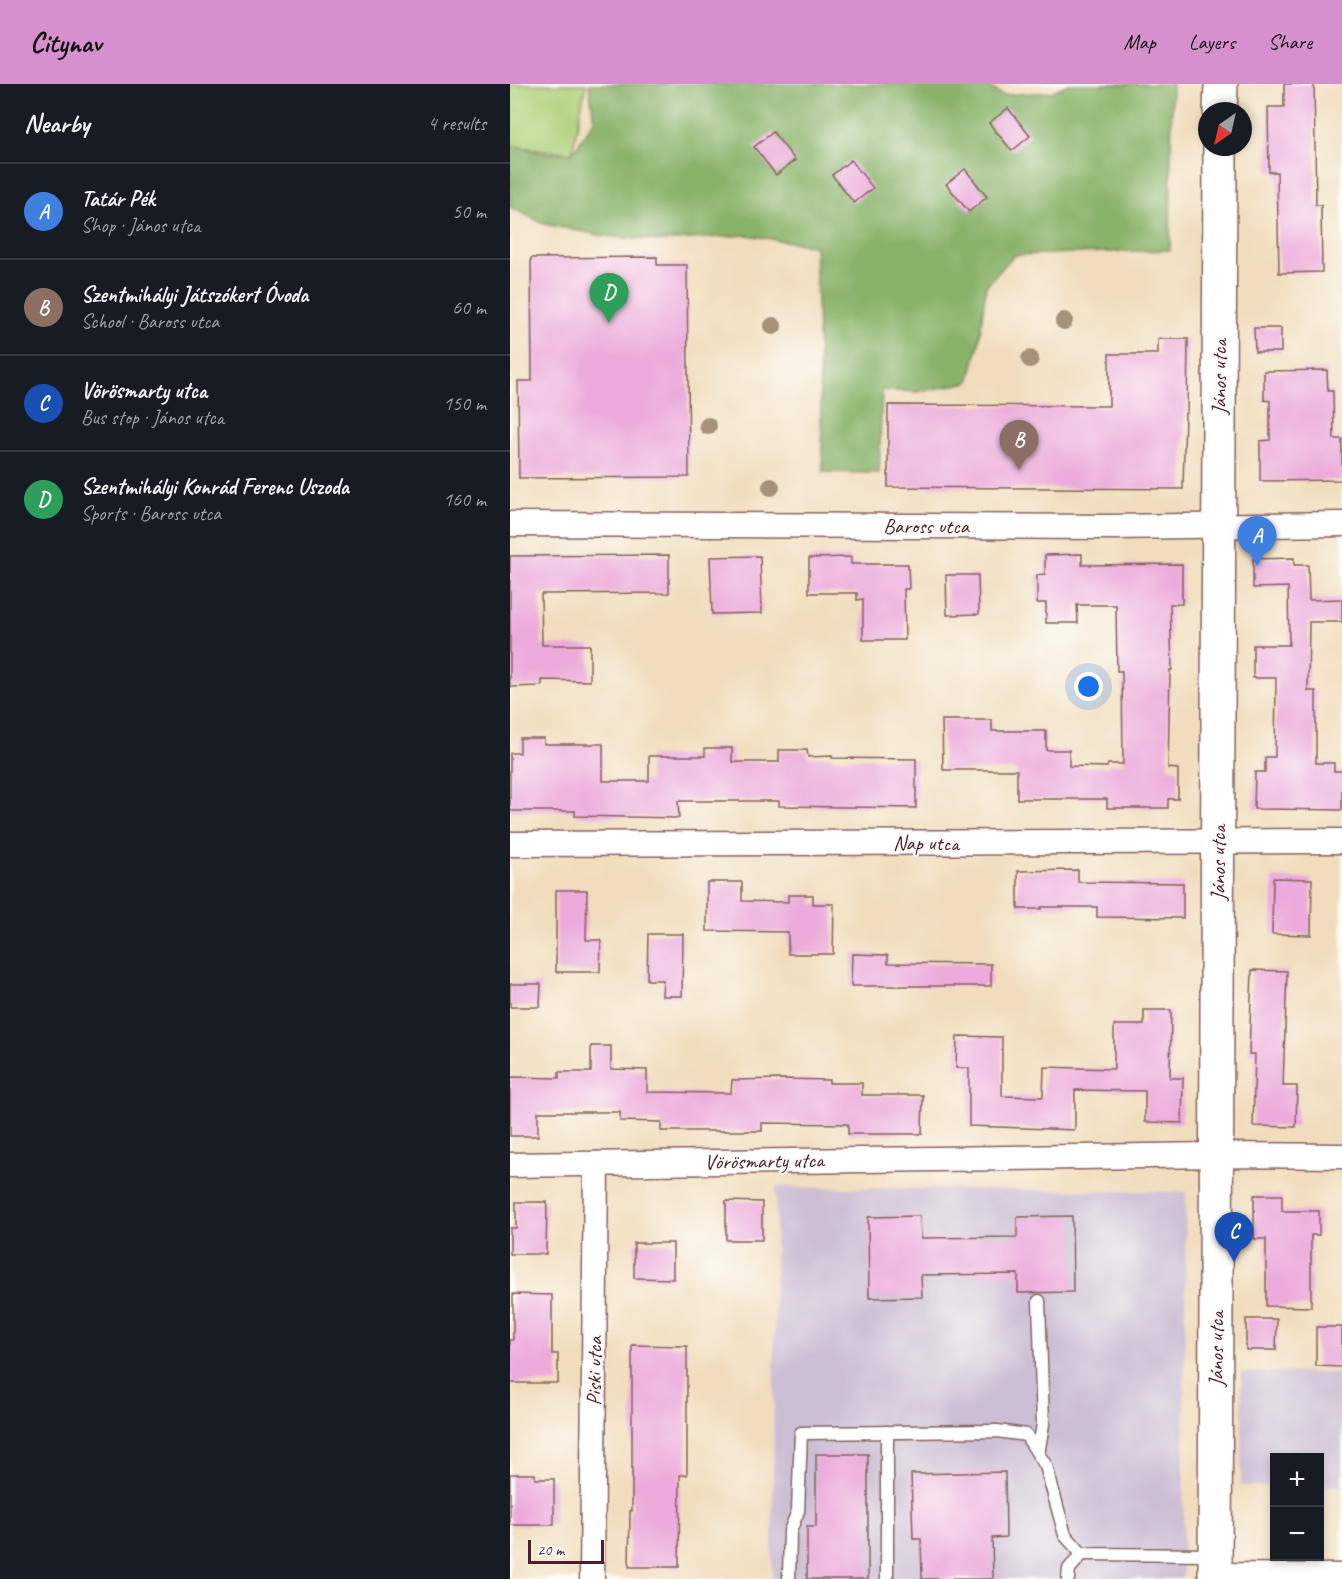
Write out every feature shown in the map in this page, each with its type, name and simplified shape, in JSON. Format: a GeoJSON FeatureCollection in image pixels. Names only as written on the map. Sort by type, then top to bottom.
{"type":"FeatureCollection","features":[{"type":"Feature","properties":{"kind":"street"},"geometry":{"type":"LineString","coordinates":[[1220,102],[1221,84]]}},
{"type":"Feature","properties":{"kind":"street","name":"János utca"},"geometry":{"type":"LineString","coordinates":[[1215,1570],[1220,156]]}},
{"type":"Feature","properties":{"kind":"street","name":"Baross utca"},"geometry":{"type":"LineString","coordinates":[[510,524],[1100,527],[1342,524]]}},
{"type":"Feature","properties":{"kind":"street","name":"Nap utca"},"geometry":{"type":"LineString","coordinates":[[510,844],[1342,841]]}},
{"type":"Feature","properties":{"kind":"street","name":"Vörösmarty utca"},"geometry":{"type":"LineString","coordinates":[[510,1165],[1216,1155],[1342,1156]]}},
{"type":"Feature","properties":{"kind":"street","name":"Piski utca"},"geometry":{"type":"LineString","coordinates":[[592,1579],[596,1164]]}},
{"type":"Feature","properties":{"kind":"street"},"geometry":{"type":"LineString","coordinates":[[1215,1570],[1342,1576]]}},
{"type":"Feature","properties":{"kind":"lane"},"geometry":{"type":"LineString","coordinates":[[1038,1454],[1043,1424],[1039,1301]]}},
{"type":"Feature","properties":{"kind":"lane"},"geometry":{"type":"LineString","coordinates":[[789,1579],[790,1531],[798,1511],[801,1433],[997,1431],[1026,1435],[1046,1466],[1065,1535],[1082,1554],[1215,1570]]}},
{"type":"Feature","properties":{"kind":"lane"},"geometry":{"type":"LineString","coordinates":[[886,1432],[887,1579]]}},
{"type":"Feature","properties":{"kind":"lane"},"geometry":{"type":"LineString","coordinates":[[1068,1579],[1069,1569],[1082,1554]]}},
{"type":"Feature","properties":{"kind":"shaded area"},"geometry":{"type":"Polygon","coordinates":[[[776,1187],[1186,1192],[1183,1579],[772,1579],[776,1187]]]}},
{"type":"Feature","properties":{"kind":"shaded area"},"geometry":{"type":"Polygon","coordinates":[[[1242,1372],[1342,1373],[1342,1486],[1324,1486],[1324,1453],[1270,1453],[1270,1486],[1241,1486],[1242,1372]]]}},
{"type":"Feature","properties":{"kind":"green space"},"geometry":{"type":"Polygon","coordinates":[[[510,84],[586,84],[572,153],[510,146],[510,84]]]}},
{"type":"Feature","properties":{"kind":"green space"},"geometry":{"type":"Polygon","coordinates":[[[589,84],[983,84],[1003,95],[1051,92],[1069,84],[1172,84],[1170,250],[1014,255],[986,286],[979,343],[969,382],[917,392],[882,390],[879,473],[823,472],[815,246],[747,235],[662,241],[604,236],[544,224],[510,207],[510,144],[543,153],[572,153],[594,121],[589,84]]]}},
{"type":"Feature","properties":{"kind":"building"},"geometry":{"type":"Polygon","coordinates":[[[1284,84],[1314,84],[1316,205],[1321,205],[1322,272],[1279,273],[1277,172],[1269,172],[1268,107],[1284,107],[1284,84]]]}},
{"type":"Feature","properties":{"kind":"building"},"geometry":{"type":"Polygon","coordinates":[[[1008,108],[1030,136],[1012,151],[989,123],[1008,108]]]}},
{"type":"Feature","properties":{"kind":"building"},"geometry":{"type":"Polygon","coordinates":[[[773,132],[795,160],[776,175],[754,147],[773,132]]]}},
{"type":"Feature","properties":{"kind":"building"},"geometry":{"type":"Polygon","coordinates":[[[851,160],[873,188],[854,203],[832,175],[851,160]]]}},
{"type":"Feature","properties":{"kind":"building"},"geometry":{"type":"Polygon","coordinates":[[[965,169],[987,197],[969,212],[946,184],[965,169]]]}},
{"type":"Feature","properties":{"kind":"building"},"geometry":{"type":"Polygon","coordinates":[[[657,257],[657,265],[687,265],[689,477],[519,478],[518,381],[532,381],[531,258],[657,257]]]}},
{"type":"Feature","properties":{"kind":"building"},"geometry":{"type":"Polygon","coordinates":[[[1254,328],[1281,328],[1281,352],[1255,352],[1254,328]]]}},
{"type":"Feature","properties":{"kind":"building"},"geometry":{"type":"Polygon","coordinates":[[[1158,339],[1188,339],[1183,489],[888,487],[888,405],[1109,406],[1109,354],[1158,354],[1158,339]]]}},
{"type":"Feature","properties":{"kind":"building"},"geometry":{"type":"Polygon","coordinates":[[[1327,370],[1328,391],[1333,391],[1334,439],[1342,439],[1342,480],[1260,481],[1260,441],[1270,440],[1270,401],[1264,400],[1264,371],[1327,370]]]}},
{"type":"Feature","properties":{"kind":"building"},"geometry":{"type":"Polygon","coordinates":[[[1082,554],[1082,565],[1182,564],[1182,604],[1170,604],[1172,670],[1170,670],[1168,768],[1178,769],[1178,799],[1168,799],[1168,808],[1107,808],[1107,799],[1017,799],[1017,770],[943,770],[942,720],[992,720],[992,731],[1046,731],[1046,750],[1069,750],[1069,766],[1107,767],[1108,764],[1123,764],[1122,671],[1117,671],[1116,605],[1077,605],[1078,623],[1046,623],[1046,603],[1037,603],[1037,575],[1045,574],[1045,555],[1082,554]]]}},
{"type":"Feature","properties":{"kind":"building"},"geometry":{"type":"Polygon","coordinates":[[[669,555],[669,593],[541,594],[542,645],[590,645],[590,681],[542,680],[542,686],[510,687],[510,556],[669,555]]]}},
{"type":"Feature","properties":{"kind":"building"},"geometry":{"type":"Polygon","coordinates":[[[760,556],[762,613],[712,614],[710,557],[760,556]]]}},
{"type":"Feature","properties":{"kind":"building"},"geometry":{"type":"Polygon","coordinates":[[[851,557],[851,564],[908,564],[909,589],[904,589],[905,640],[863,640],[863,599],[857,600],[857,593],[809,593],[809,558],[851,557]]]}},
{"type":"Feature","properties":{"kind":"building"},"geometry":{"type":"Polygon","coordinates":[[[1294,558],[1294,565],[1308,565],[1309,600],[1342,599],[1342,622],[1309,622],[1308,691],[1316,691],[1316,763],[1334,763],[1334,771],[1342,771],[1342,810],[1254,809],[1255,772],[1265,772],[1265,757],[1275,757],[1276,678],[1253,678],[1253,645],[1289,645],[1288,587],[1253,588],[1253,559],[1294,558]]]}},
{"type":"Feature","properties":{"kind":"building"},"geometry":{"type":"Polygon","coordinates":[[[946,575],[978,575],[979,614],[947,615],[946,575]]]}},
{"type":"Feature","properties":{"kind":"building"},"geometry":{"type":"Polygon","coordinates":[[[520,738],[544,738],[544,744],[603,744],[603,781],[649,781],[649,756],[705,756],[705,748],[732,748],[732,762],[779,762],[779,750],[807,750],[808,757],[916,759],[916,808],[779,806],[779,801],[678,801],[679,818],[575,816],[575,811],[510,811],[510,753],[520,753],[520,738]]]}},
{"type":"Feature","properties":{"kind":"building"},"geometry":{"type":"Polygon","coordinates":[[[1078,870],[1078,882],[1183,883],[1183,918],[1097,917],[1097,907],[1018,909],[1018,871],[1078,870]]]}},
{"type":"Feature","properties":{"kind":"building"},"geometry":{"type":"Polygon","coordinates":[[[1273,878],[1312,879],[1311,935],[1272,934],[1273,878]]]}},
{"type":"Feature","properties":{"kind":"building"},"geometry":{"type":"Polygon","coordinates":[[[707,882],[742,882],[742,901],[788,902],[788,895],[813,895],[813,904],[834,904],[833,954],[788,954],[788,932],[707,931],[707,882]]]}},
{"type":"Feature","properties":{"kind":"building"},"geometry":{"type":"Polygon","coordinates":[[[556,890],[587,890],[586,940],[601,940],[600,972],[556,972],[556,890]]]}},
{"type":"Feature","properties":{"kind":"building"},"geometry":{"type":"Polygon","coordinates":[[[648,934],[683,934],[682,996],[662,996],[663,980],[647,980],[648,934]]]}},
{"type":"Feature","properties":{"kind":"building"},"geometry":{"type":"Polygon","coordinates":[[[852,954],[888,955],[888,963],[991,964],[991,986],[851,986],[852,954]]]}},
{"type":"Feature","properties":{"kind":"building"},"geometry":{"type":"Polygon","coordinates":[[[1252,970],[1287,971],[1283,1086],[1297,1086],[1296,1127],[1253,1126],[1255,1054],[1249,1054],[1252,970]]]}},
{"type":"Feature","properties":{"kind":"building"},"geometry":{"type":"Polygon","coordinates":[[[510,984],[541,984],[540,1007],[510,1007],[510,984]]]}},
{"type":"Feature","properties":{"kind":"building"},"geometry":{"type":"Polygon","coordinates":[[[1144,1010],[1171,1010],[1170,1078],[1183,1078],[1182,1123],[1145,1122],[1145,1091],[1075,1090],[1075,1130],[969,1126],[969,1068],[956,1068],[957,1036],[1002,1037],[1002,1096],[1043,1097],[1044,1067],[1114,1069],[1114,1025],[1144,1025],[1144,1010]]]}},
{"type":"Feature","properties":{"kind":"building"},"geometry":{"type":"Polygon","coordinates":[[[591,1046],[611,1046],[611,1069],[647,1070],[647,1092],[731,1093],[732,1080],[784,1079],[862,1083],[862,1095],[923,1095],[922,1134],[848,1134],[848,1124],[762,1123],[762,1131],[661,1131],[661,1122],[620,1121],[620,1112],[538,1112],[538,1136],[510,1136],[510,1077],[559,1078],[559,1072],[591,1072],[591,1046]]]}},
{"type":"Feature","properties":{"kind":"building"},"geometry":{"type":"Polygon","coordinates":[[[1254,1195],[1282,1195],[1282,1211],[1319,1211],[1319,1235],[1311,1235],[1311,1307],[1266,1306],[1266,1239],[1254,1239],[1254,1195]]]}},
{"type":"Feature","properties":{"kind":"building"},"geometry":{"type":"Polygon","coordinates":[[[726,1201],[762,1202],[762,1240],[726,1240],[726,1201]]]}},
{"type":"Feature","properties":{"kind":"building"},"geometry":{"type":"Polygon","coordinates":[[[516,1202],[547,1202],[546,1254],[510,1254],[510,1228],[516,1228],[516,1202]]]}},
{"type":"Feature","properties":{"kind":"building"},"geometry":{"type":"Polygon","coordinates":[[[920,1216],[921,1238],[1017,1237],[1017,1217],[1072,1216],[1073,1292],[1018,1293],[1018,1274],[921,1275],[922,1297],[869,1298],[868,1217],[920,1216]]]}},
{"type":"Feature","properties":{"kind":"building"},"geometry":{"type":"Polygon","coordinates":[[[634,1243],[673,1243],[673,1279],[634,1278],[634,1243]]]}},
{"type":"Feature","properties":{"kind":"building"},"geometry":{"type":"Polygon","coordinates":[[[513,1294],[552,1295],[552,1354],[558,1354],[558,1383],[510,1383],[513,1294]]]}},
{"type":"Feature","properties":{"kind":"building"},"geometry":{"type":"Polygon","coordinates":[[[1246,1319],[1277,1319],[1276,1350],[1246,1350],[1246,1319]]]}},
{"type":"Feature","properties":{"kind":"building"},"geometry":{"type":"Polygon","coordinates":[[[1316,1327],[1342,1327],[1342,1367],[1316,1366],[1316,1327]]]}},
{"type":"Feature","properties":{"kind":"building"},"geometry":{"type":"Polygon","coordinates":[[[632,1345],[687,1346],[687,1475],[680,1475],[679,1567],[629,1567],[630,1511],[632,1511],[632,1345]]]}},
{"type":"Feature","properties":{"kind":"building"},"geometry":{"type":"Polygon","coordinates":[[[816,1454],[868,1454],[868,1579],[807,1579],[807,1527],[816,1527],[816,1454]]]}},
{"type":"Feature","properties":{"kind":"building"},"geometry":{"type":"Polygon","coordinates":[[[1005,1472],[1006,1537],[992,1538],[993,1579],[922,1579],[921,1539],[913,1539],[911,1474],[1005,1472]]]}},
{"type":"Feature","properties":{"kind":"building"},"geometry":{"type":"Polygon","coordinates":[[[510,1474],[535,1474],[535,1479],[554,1479],[554,1525],[510,1525],[510,1474]]]}},
{"type":"Feature","properties":{"kind":"place","name":"Szentmihályi Konrád Ferenc Uszoda"},"geometry":{"type":"Point","coordinates":[609,323]}},
{"type":"Feature","properties":{"kind":"place","name":"Szentmihályi Játszókert Óvoda"},"geometry":{"type":"Point","coordinates":[1019,470]}},
{"type":"Feature","properties":{"kind":"place","name":"Tatár Pék"},"geometry":{"type":"Point","coordinates":[1257,566]}},
{"type":"Feature","properties":{"kind":"place","name":"Vörösmarty utca"},"geometry":{"type":"Point","coordinates":[1234,1262]}}]}
